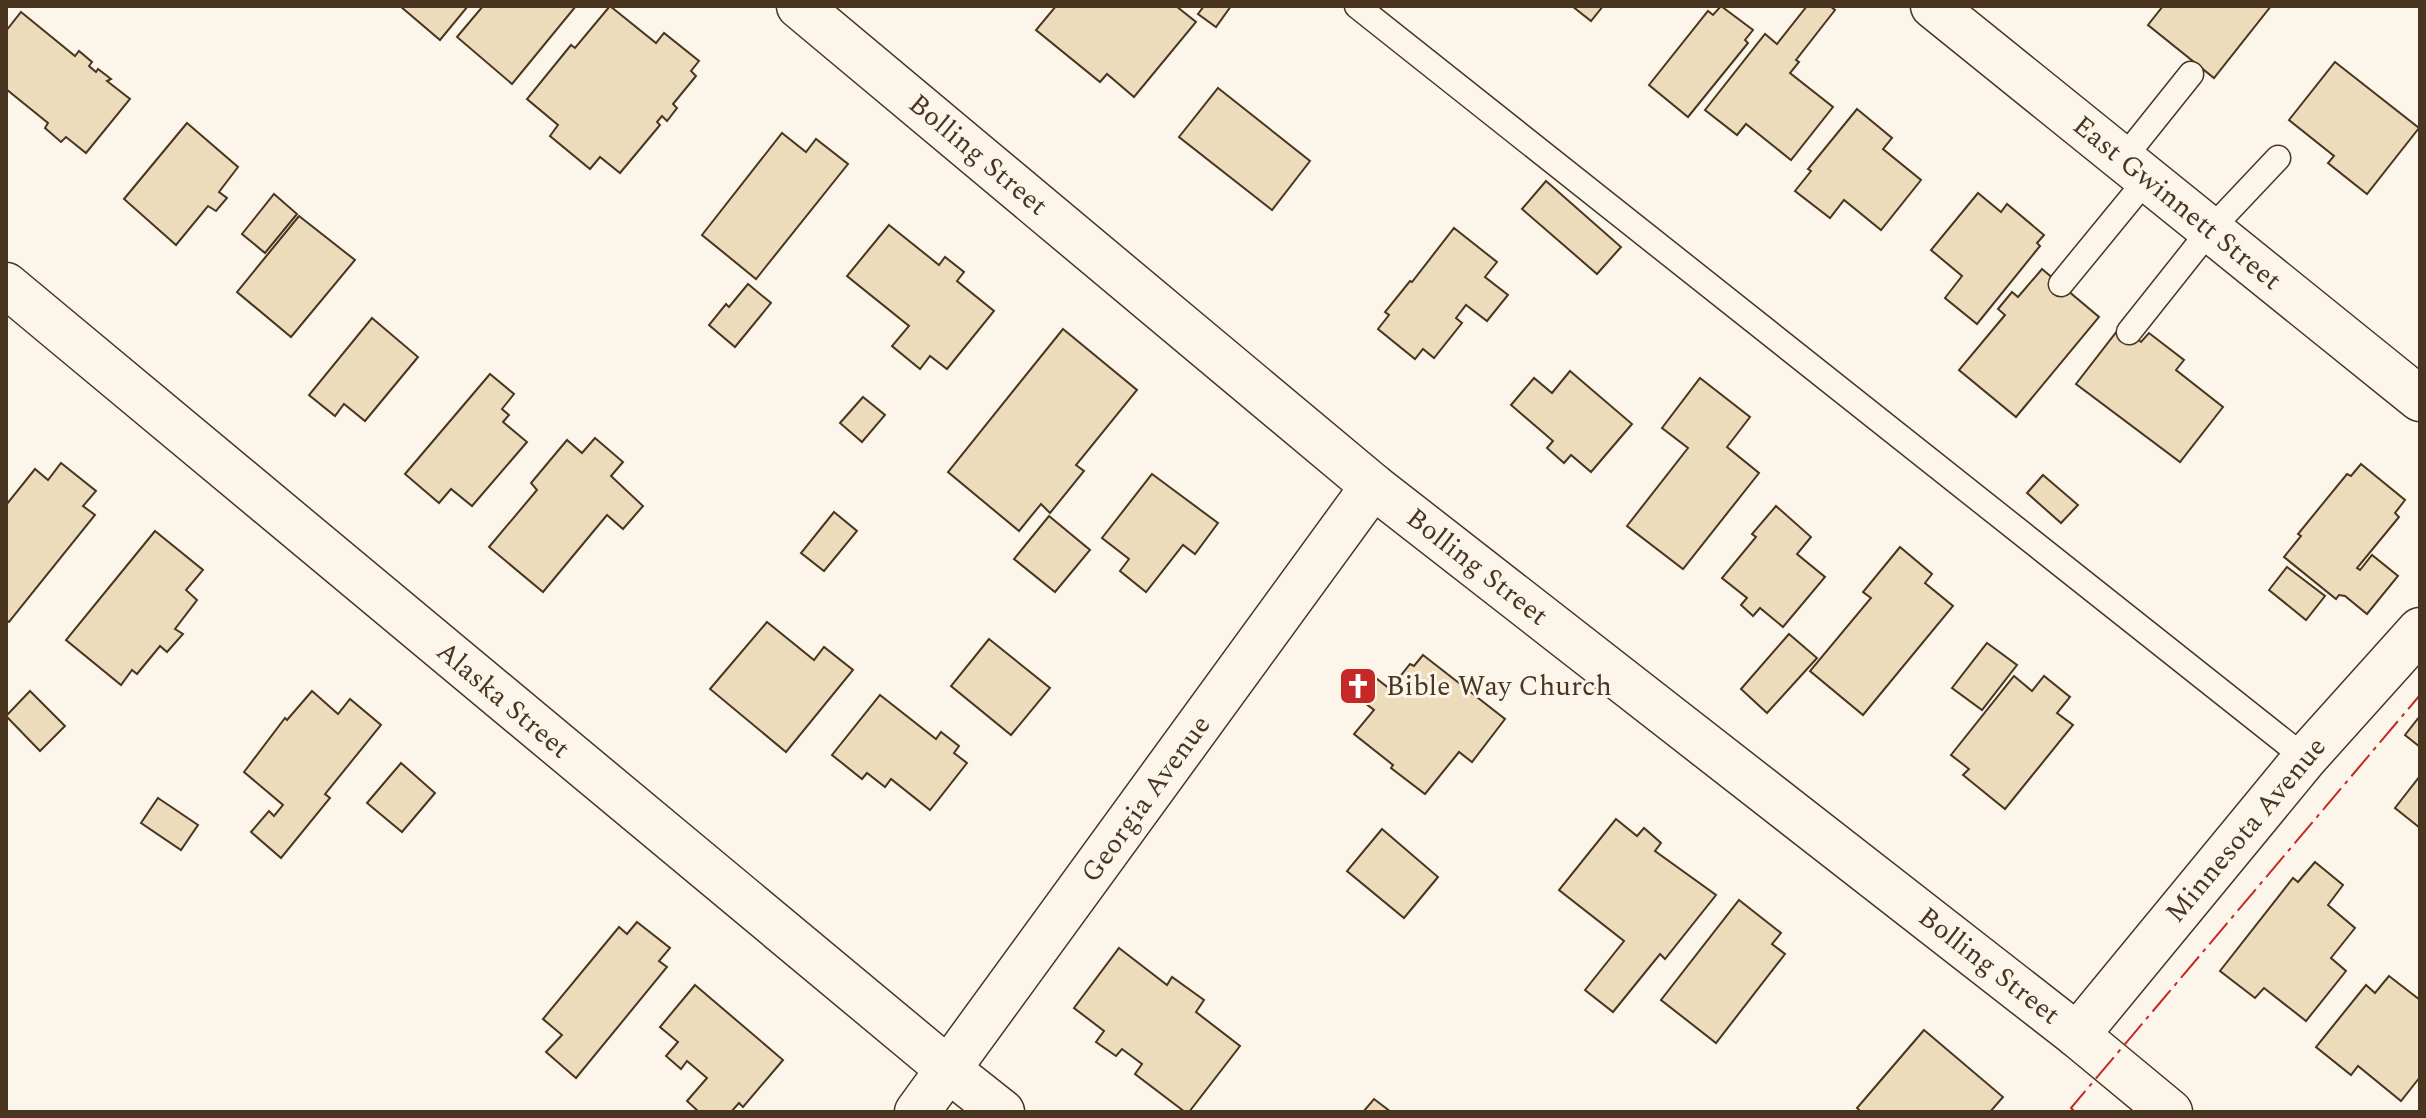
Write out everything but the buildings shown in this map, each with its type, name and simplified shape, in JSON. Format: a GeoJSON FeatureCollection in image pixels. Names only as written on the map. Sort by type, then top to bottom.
{"type":"FeatureCollection","features":[{"type":"Feature","properties":{"kind":"street","name":"Bolling Street"},"geometry":{"type":"LineString","coordinates":[[799,6],[1373,486],[2077,1035],[2170,1112]]}},
{"type":"Feature","properties":{"kind":"street","name":"East Gwinnett Street"},"geometry":{"type":"LineString","coordinates":[[1933,6],[2420,399]]}},
{"type":"Feature","properties":{"kind":"street","name":"Alaska Street"},"geometry":{"type":"LineString","coordinates":[[6,285],[1002,1112]]}},
{"type":"Feature","properties":{"kind":"street","name":"Georgia Avenue"},"geometry":{"type":"LineString","coordinates":[[917,1112],[1373,486]]}},
{"type":"Feature","properties":{"kind":"street","name":"Minnesota Avenue"},"geometry":{"type":"LineString","coordinates":[[2077,1035],[2305,758],[2420,630]]}},
{"type":"Feature","properties":{"kind":"lane"},"geometry":{"type":"LineString","coordinates":[[1357,6],[2305,758]]}},
{"type":"Feature","properties":{"kind":"lane"},"geometry":{"type":"LineString","coordinates":[[2061,284],[2191,74]]}},
{"type":"Feature","properties":{"kind":"lane"},"geometry":{"type":"LineString","coordinates":[[2129,332],[2210,230],[2278,158]]}},
{"type":"Feature","properties":{"kind":"power"},"geometry":{"type":"LineString","coordinates":[[2075,1112],[2071,1108],[2420,695]]}},
{"type":"Feature","properties":{"kind":"place","name":"Bible Way Church"},"geometry":{"type":"Point","coordinates":[1358,686]}}]}
